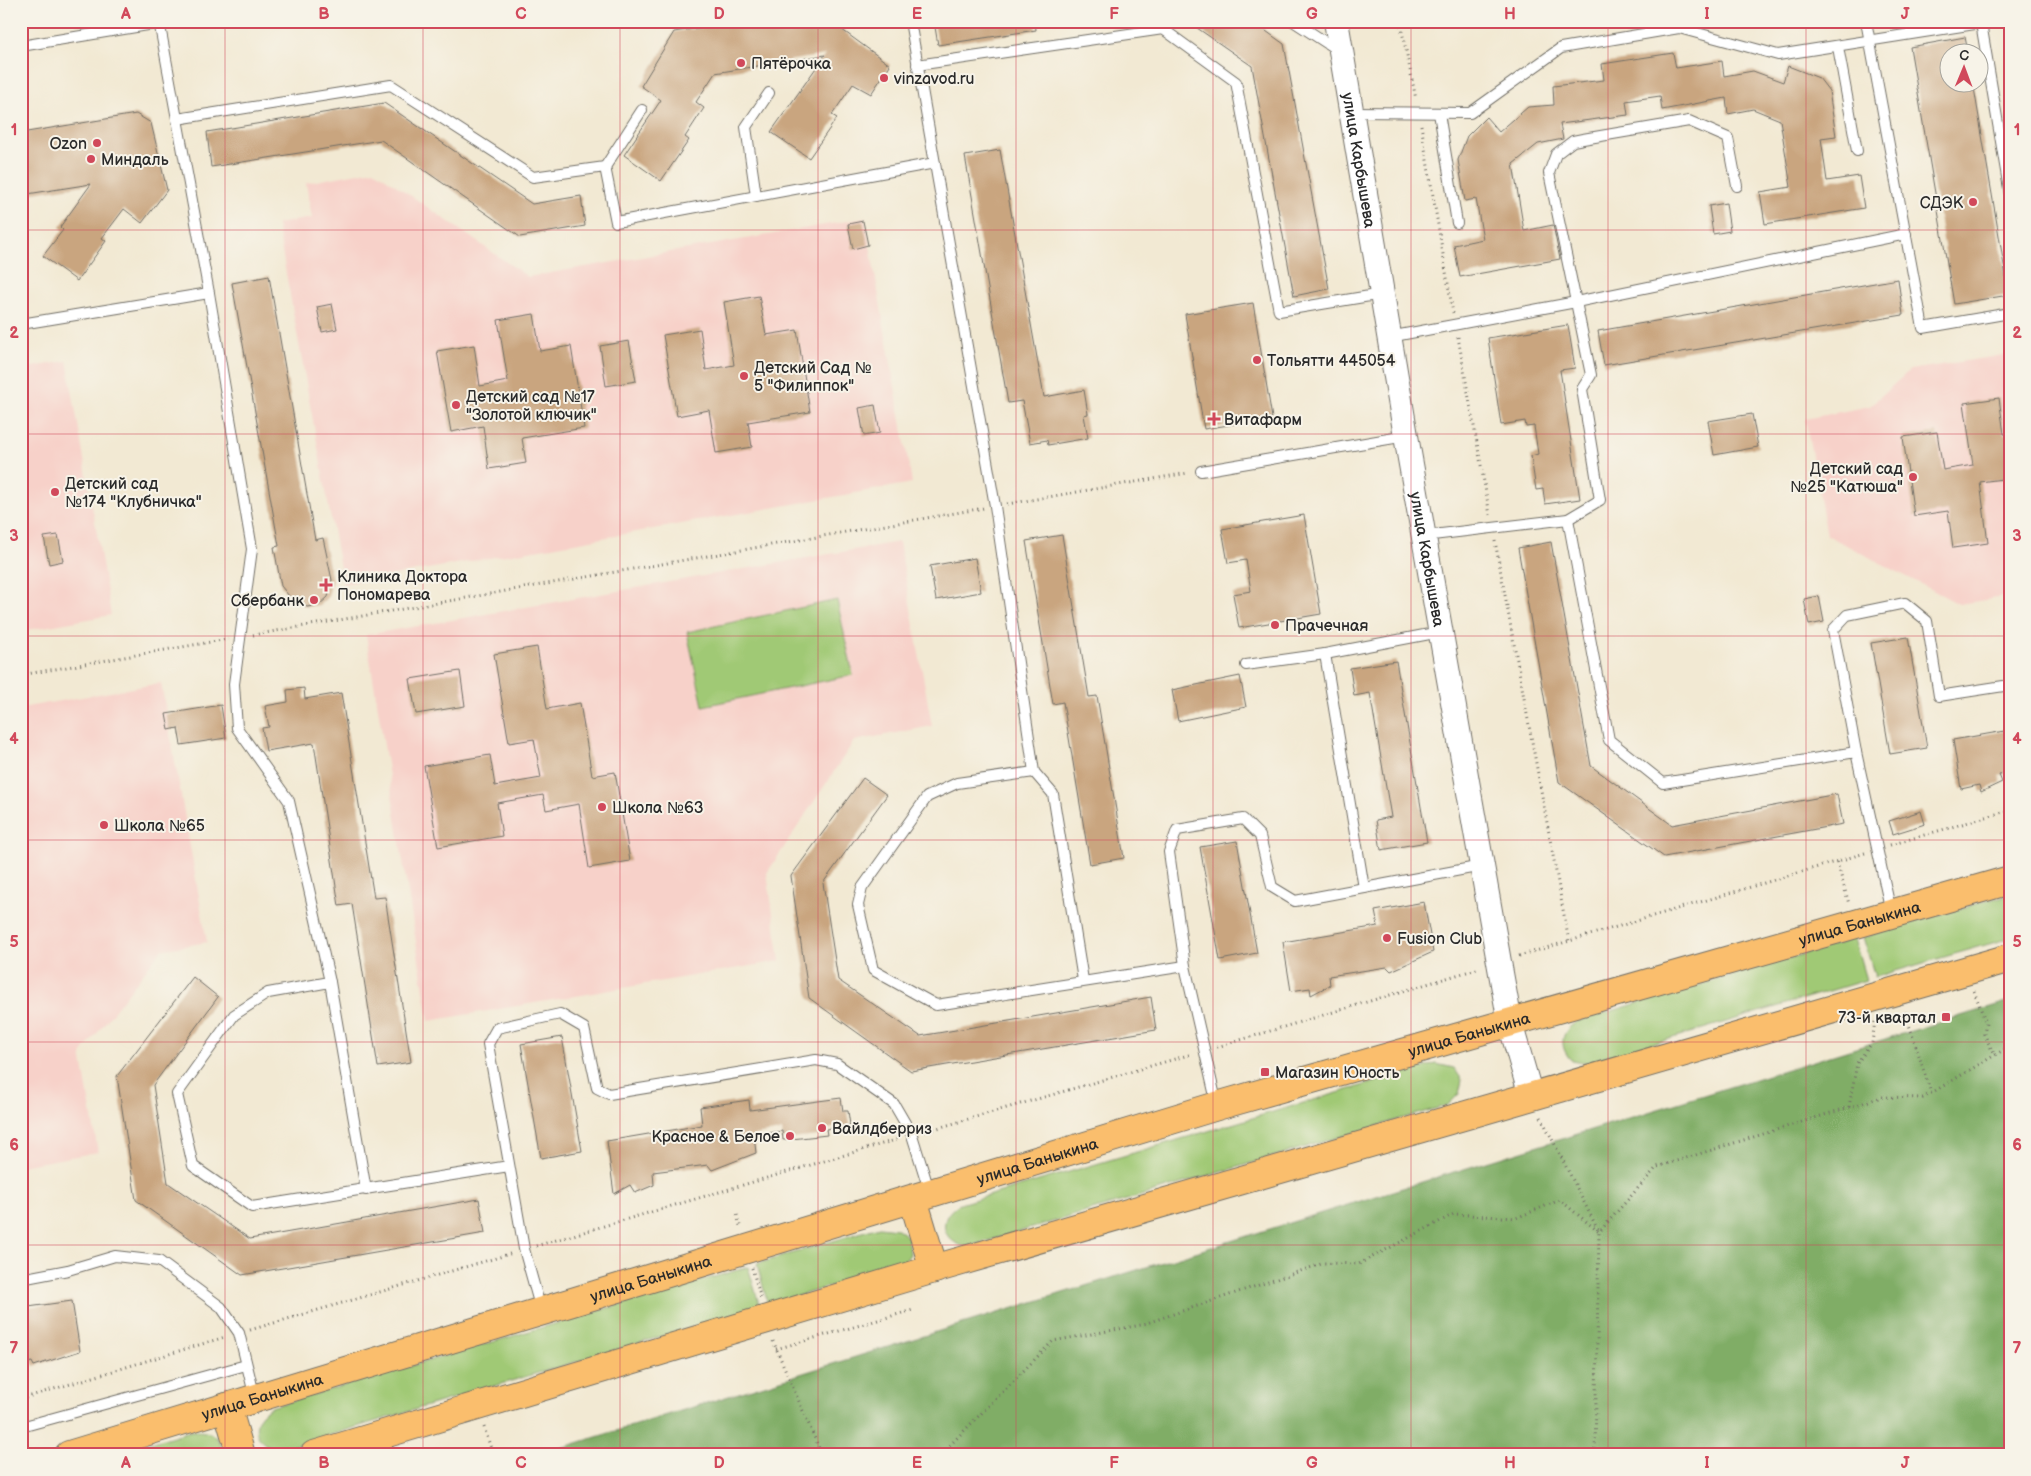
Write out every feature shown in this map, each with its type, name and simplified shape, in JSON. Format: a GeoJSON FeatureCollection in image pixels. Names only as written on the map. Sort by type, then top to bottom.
{"type":"FeatureCollection","features":[{"type":"Feature","properties":{"kind":"main road","name":"улица Баныкина"},"geometry":{"type":"LineString","coordinates":[[69,1455],[1217,1106],[2010,880]]}},
{"type":"Feature","properties":{"kind":"main road"},"geometry":{"type":"LineString","coordinates":[[314,1455],[934,1269],[2010,958]]}},
{"type":"Feature","properties":{"kind":"main road"},"geometry":{"type":"LineString","coordinates":[[922,1196],[934,1269]]}},
{"type":"Feature","properties":{"kind":"main road"},"geometry":{"type":"LineString","coordinates":[[228,1407],[241,1455]]}},
{"type":"Feature","properties":{"kind":"street","name":"улица Карбышева"},"geometry":{"type":"LineString","coordinates":[[1336,21],[1440,632],[1510,1023],[1530,1096]]}},
{"type":"Feature","properties":{"kind":"lane"},"geometry":{"type":"LineString","coordinates":[[21,46],[172,21]]}},
{"type":"Feature","properties":{"kind":"lane"},"geometry":{"type":"LineString","coordinates":[[910,21],[995,506],[1034,772],[1053,794],[1083,980]]}},
{"type":"Feature","properties":{"kind":"lane"},"geometry":{"type":"LineString","coordinates":[[1293,21],[1342,53]]}},
{"type":"Feature","properties":{"kind":"lane"},"geometry":{"type":"LineString","coordinates":[[1866,21],[1923,328],[2010,313]]}},
{"type":"Feature","properties":{"kind":"lane"},"geometry":{"type":"LineString","coordinates":[[159,22],[209,293],[252,549],[234,684],[237,728],[289,801],[330,982],[366,1190]]}},
{"type":"Feature","properties":{"kind":"lane"},"geometry":{"type":"LineString","coordinates":[[1352,112],[1470,113],[1561,48],[1679,28],[1778,55],[1870,42],[1983,22],[2010,195]]}},
{"type":"Feature","properties":{"kind":"lane"},"geometry":{"type":"LineString","coordinates":[[918,66],[1163,29],[1236,82],[1279,311],[1382,294]]}},
{"type":"Feature","properties":{"kind":"lane"},"geometry":{"type":"LineString","coordinates":[[1838,47],[1857,151]]}},
{"type":"Feature","properties":{"kind":"lane"},"geometry":{"type":"LineString","coordinates":[[177,119],[391,85],[533,178],[605,167]]}},
{"type":"Feature","properties":{"kind":"lane"},"geometry":{"type":"LineString","coordinates":[[756,196],[746,127],[770,93]]}},
{"type":"Feature","properties":{"kind":"lane"},"geometry":{"type":"LineString","coordinates":[[642,110],[605,167],[616,222],[934,163]]}},
{"type":"Feature","properties":{"kind":"lane"},"geometry":{"type":"LineString","coordinates":[[1440,113],[1457,223]]}},
{"type":"Feature","properties":{"kind":"lane"},"geometry":{"type":"LineString","coordinates":[[1424,536],[1568,519],[1600,500],[1582,389],[1591,375],[1549,173],[1551,162],[1563,147],[1583,139],[1689,121],[1728,138],[1737,186]]}},
{"type":"Feature","properties":{"kind":"lane"},"geometry":{"type":"LineString","coordinates":[[1389,337],[1576,302],[1906,234]]}},
{"type":"Feature","properties":{"kind":"lane"},"geometry":{"type":"LineString","coordinates":[[21,324],[209,293]]}},
{"type":"Feature","properties":{"kind":"lane"},"geometry":{"type":"LineString","coordinates":[[1201,471],[1406,436]]}},
{"type":"Feature","properties":{"kind":"lane"},"geometry":{"type":"LineString","coordinates":[[1568,519],[1609,740],[1663,783],[1856,752]]}},
{"type":"Feature","properties":{"kind":"lane"},"geometry":{"type":"LineString","coordinates":[[1892,915],[1856,752],[1834,630],[1847,615],[1904,603],[1927,621],[1939,696],[2010,685]]}},
{"type":"Feature","properties":{"kind":"lane"},"geometry":{"type":"LineString","coordinates":[[1246,665],[1325,654],[1440,632]]}},
{"type":"Feature","properties":{"kind":"lane"},"geometry":{"type":"LineString","coordinates":[[1325,654],[1364,888]]}},
{"type":"Feature","properties":{"kind":"lane"},"geometry":{"type":"LineString","coordinates":[[1034,772],[957,783],[927,797],[862,888],[858,905],[873,970],[936,1005],[1083,980],[1185,966]]}},
{"type":"Feature","properties":{"kind":"lane"},"geometry":{"type":"LineString","coordinates":[[1217,1106],[1185,966],[1169,852],[1177,830],[1243,819],[1260,836],[1272,886],[1295,901],[1482,866]]}},
{"type":"Feature","properties":{"kind":"lane"},"geometry":{"type":"LineString","coordinates":[[330,982],[268,993],[234,1015],[177,1094],[193,1166],[252,1207],[509,1166]]}},
{"type":"Feature","properties":{"kind":"lane"},"geometry":{"type":"LineString","coordinates":[[542,1311],[524,1250],[488,1044],[498,1028],[560,1014],[584,1028],[597,1088],[609,1094],[816,1060],[837,1064],[894,1104],[912,1135],[922,1196]]}},
{"type":"Feature","properties":{"kind":"lane"},"geometry":{"type":"LineString","coordinates":[[21,1278],[68,1270],[114,1256],[159,1262],[221,1307],[240,1333],[255,1398]]}},
{"type":"Feature","properties":{"kind":"lane"},"geometry":{"type":"LineString","coordinates":[[21,1427],[246,1365]]}},
{"type":"Feature","properties":{"kind":"path"},"geometry":{"type":"LineString","coordinates":[[1400,21],[1419,113],[1455,324],[1569,942]]}},
{"type":"Feature","properties":{"kind":"path"},"geometry":{"type":"LineString","coordinates":[[21,675],[1201,471]]}},
{"type":"Feature","properties":{"kind":"path"},"geometry":{"type":"LineString","coordinates":[[21,1399],[912,1135],[1205,1051],[2010,810]]}},
{"type":"Feature","properties":{"kind":"path"},"geometry":{"type":"LineString","coordinates":[[1837,862],[1850,905]]}},
{"type":"Feature","properties":{"kind":"path"},"geometry":{"type":"LineString","coordinates":[[1974,991],[1986,1023],[1984,1034],[1995,1056]]}},
{"type":"Feature","properties":{"kind":"path"},"geometry":{"type":"LineString","coordinates":[[1905,1012],[1932,1093]]}},
{"type":"Feature","properties":{"kind":"path"},"geometry":{"type":"LineString","coordinates":[[1849,1108],[1857,1063],[1872,1043],[1874,1021]]}},
{"type":"Feature","properties":{"kind":"path"},"geometry":{"type":"LineString","coordinates":[[1600,1232],[1657,1167],[1882,1097],[1923,1098],[2010,1046]]}},
{"type":"Feature","properties":{"kind":"path"},"geometry":{"type":"LineString","coordinates":[[1530,1096],[1600,1232],[1595,1455]]}},
{"type":"Feature","properties":{"kind":"path"},"geometry":{"type":"LineString","coordinates":[[947,1455],[948,1446],[1053,1341],[1141,1325],[1324,1264],[1359,1264],[1454,1214],[1516,1218],[1560,1200],[1600,1232]]}},
{"type":"Feature","properties":{"kind":"path"},"geometry":{"type":"LineString","coordinates":[[737,1215],[776,1349],[822,1455]]}},
{"type":"Feature","properties":{"kind":"path"},"geometry":{"type":"LineString","coordinates":[[776,1349],[914,1310]]}},
{"type":"Feature","properties":{"kind":"path"},"geometry":{"type":"LineString","coordinates":[[478,1406],[493,1455]]}},
{"type":"Feature","properties":{"kind":"shaded area"},"geometry":{"type":"Polygon","coordinates":[[[374,170],[528,277],[865,218],[912,483],[343,584],[277,224],[312,218],[306,183],[374,170]]]}},
{"type":"Feature","properties":{"kind":"shaded area","name":"Детский сад №25 \"Катюша\""},"geometry":{"type":"Polygon","coordinates":[[[2010,354],[2010,596],[1959,604],[1827,535],[1805,419],[1870,406],[1910,370],[2010,354]]]}},
{"type":"Feature","properties":{"kind":"shaded area","name":"Детский сад №174 \"Клубничка\""},"geometry":{"type":"Polygon","coordinates":[[[67,361],[111,615],[21,631],[21,369],[67,361]]]}},
{"type":"Feature","properties":{"kind":"shaded area","name":"Школа №63"},"geometry":{"type":"Polygon","coordinates":[[[899,542],[932,726],[854,741],[767,873],[780,961],[429,1021],[366,635],[899,542]]]}},
{"type":"Feature","properties":{"kind":"shaded area","name":"Школа №65"},"geometry":{"type":"Polygon","coordinates":[[[161,683],[207,942],[161,950],[81,1054],[98,1152],[21,1166],[21,708],[161,683]]]}},
{"type":"Feature","properties":{"kind":"green space"},"geometry":{"type":"Polygon","coordinates":[[[837,600],[853,675],[703,706],[687,632],[837,600]]]}},
{"type":"Feature","properties":{"kind":"green space"},"geometry":{"type":"Polygon","coordinates":[[[2010,894],[2010,938],[1875,977],[1863,937],[2010,894]]]}},
{"type":"Feature","properties":{"kind":"green space"},"geometry":{"type":"Polygon","coordinates":[[[1854,939],[1866,980],[1589,1063],[1571,1060],[1564,1049],[1563,1039],[1565,1034],[1578,1021],[1854,939]]]}},
{"type":"Feature","properties":{"kind":"green space"},"geometry":{"type":"Polygon","coordinates":[[[2010,1001],[2010,1455],[538,1455],[1872,1043],[2010,1001]]]}},
{"type":"Feature","properties":{"kind":"green space"},"geometry":{"type":"Polygon","coordinates":[[[1436,1064],[1454,1068],[1462,1080],[1459,1094],[1448,1105],[967,1247],[958,1244],[947,1235],[945,1222],[947,1216],[952,1209],[960,1204],[1436,1064]]]}},
{"type":"Feature","properties":{"kind":"green space"},"geometry":{"type":"Polygon","coordinates":[[[879,1227],[897,1229],[908,1237],[910,1254],[903,1264],[768,1305],[757,1264],[879,1227]]]}},
{"type":"Feature","properties":{"kind":"green space"},"geometry":{"type":"Polygon","coordinates":[[[748,1267],[760,1307],[279,1450],[270,1447],[259,1438],[257,1425],[259,1418],[271,1407],[748,1267]]]}},
{"type":"Feature","properties":{"kind":"green space"},"geometry":{"type":"Polygon","coordinates":[[[190,1431],[202,1431],[217,1438],[221,1448],[221,1455],[110,1455],[190,1431]]]}},
{"type":"Feature","properties":{"kind":"building"},"geometry":{"type":"Polygon","coordinates":[[[742,21],[830,21],[890,65],[871,94],[853,84],[832,115],[837,118],[809,158],[771,132],[825,55],[715,73],[696,102],[704,108],[685,137],[689,140],[661,181],[624,155],[661,100],[641,86],[674,32],[742,21]]]}},
{"type":"Feature","properties":{"kind":"building"},"geometry":{"type":"Polygon","coordinates":[[[934,21],[1035,21],[1036,30],[938,45],[934,21]]]}},
{"type":"Feature","properties":{"kind":"building"},"geometry":{"type":"Polygon","coordinates":[[[1187,21],[1252,21],[1284,44],[1329,289],[1294,296],[1252,66],[1187,21]]]}},
{"type":"Feature","properties":{"kind":"building"},"geometry":{"type":"Polygon","coordinates":[[[1965,37],[1966,42],[1938,42],[1938,92],[1975,92],[2009,295],[1954,304],[1910,47],[1965,37]]]}},
{"type":"Feature","properties":{"kind":"building"},"geometry":{"type":"Polygon","coordinates":[[[1673,53],[1676,68],[1722,61],[1724,76],[1753,71],[1783,82],[1788,66],[1819,78],[1829,91],[1836,136],[1821,138],[1827,181],[1859,176],[1864,208],[1765,224],[1760,192],[1791,187],[1780,120],[1753,109],[1728,114],[1726,98],[1662,110],[1660,96],[1626,101],[1628,115],[1560,124],[1563,139],[1538,144],[1513,164],[1524,231],[1553,225],[1560,259],[1460,277],[1454,245],[1483,239],[1476,199],[1465,201],[1458,160],[1467,136],[1486,117],[1499,132],[1528,107],[1554,105],[1553,86],[1604,80],[1602,64],[1673,53]]]}},
{"type":"Feature","properties":{"kind":"building"},"geometry":{"type":"Polygon","coordinates":[[[384,103],[532,204],[581,196],[585,226],[520,237],[381,140],[211,167],[207,132],[384,103]]]}},
{"type":"Feature","properties":{"kind":"building","name":"Миндаль"},"geometry":{"type":"Polygon","coordinates":[[[136,114],[151,123],[167,190],[142,223],[124,209],[102,238],[106,241],[77,281],[43,256],[63,230],[60,227],[91,184],[21,195],[21,133],[136,114]]]}},
{"type":"Feature","properties":{"kind":"building"},"geometry":{"type":"Polygon","coordinates":[[[1000,150],[1044,397],[1084,390],[1088,414],[1084,415],[1088,438],[1048,445],[1047,440],[1030,443],[1022,401],[1008,403],[965,156],[1000,150]]]}},
{"type":"Feature","properties":{"kind":"building"},"geometry":{"type":"Polygon","coordinates":[[[1726,203],[1730,231],[1713,234],[1709,206],[1726,203]]]}},
{"type":"Feature","properties":{"kind":"building"},"geometry":{"type":"Polygon","coordinates":[[[863,221],[868,245],[853,249],[848,224],[863,221]]]}},
{"type":"Feature","properties":{"kind":"building"},"geometry":{"type":"Polygon","coordinates":[[[269,276],[315,540],[323,538],[332,580],[328,597],[319,605],[307,607],[293,601],[281,586],[274,547],[279,546],[232,283],[269,276]]]}},
{"type":"Feature","properties":{"kind":"building"},"geometry":{"type":"Polygon","coordinates":[[[1898,279],[1903,315],[1604,365],[1598,331],[1898,279]]]}},
{"type":"Feature","properties":{"kind":"building"},"geometry":{"type":"Polygon","coordinates":[[[759,296],[766,335],[797,330],[810,412],[748,422],[752,447],[716,453],[709,410],[677,416],[663,335],[700,329],[706,370],[734,365],[724,302],[759,296]]]}},
{"type":"Feature","properties":{"kind":"building"},"geometry":{"type":"Polygon","coordinates":[[[1253,303],[1272,418],[1204,429],[1185,314],[1253,303]]]}},
{"type":"Feature","properties":{"kind":"building"},"geometry":{"type":"Polygon","coordinates":[[[332,304],[337,329],[322,332],[317,307],[332,304]]]}},
{"type":"Feature","properties":{"kind":"building"},"geometry":{"type":"Polygon","coordinates":[[[534,314],[540,351],[571,346],[584,428],[522,438],[526,463],[489,469],[483,426],[451,432],[437,351],[474,345],[480,386],[508,381],[498,320],[534,314]]]}},
{"type":"Feature","properties":{"kind":"building"},"geometry":{"type":"Polygon","coordinates":[[[1568,325],[1575,368],[1560,370],[1580,499],[1545,504],[1543,489],[1536,490],[1531,456],[1538,454],[1534,426],[1526,427],[1525,421],[1501,425],[1488,338],[1568,325]]]}},
{"type":"Feature","properties":{"kind":"building"},"geometry":{"type":"Polygon","coordinates":[[[629,341],[636,381],[606,386],[600,346],[629,341]]]}},
{"type":"Feature","properties":{"kind":"building"},"geometry":{"type":"Polygon","coordinates":[[[1999,398],[2004,434],[2010,434],[2010,478],[1980,482],[1988,543],[1953,548],[1948,511],[1914,516],[1903,437],[1937,432],[1943,470],[1973,465],[1964,403],[1999,398]]]}},
{"type":"Feature","properties":{"kind":"building"},"geometry":{"type":"Polygon","coordinates":[[[875,405],[880,433],[864,436],[859,408],[875,405]]]}},
{"type":"Feature","properties":{"kind":"building"},"geometry":{"type":"Polygon","coordinates":[[[1752,414],[1758,447],[1714,455],[1708,421],[1752,414]]]}},
{"type":"Feature","properties":{"kind":"building"},"geometry":{"type":"Polygon","coordinates":[[[1304,515],[1321,614],[1239,628],[1233,594],[1251,591],[1246,560],[1228,563],[1222,529],[1304,515]]]}},
{"type":"Feature","properties":{"kind":"building"},"geometry":{"type":"Polygon","coordinates":[[[58,535],[63,561],[49,564],[44,537],[58,535]]]}},
{"type":"Feature","properties":{"kind":"building"},"geometry":{"type":"Polygon","coordinates":[[[1062,535],[1089,697],[1097,696],[1124,858],[1090,864],[1063,702],[1053,704],[1026,541],[1062,535]]]}},
{"type":"Feature","properties":{"kind":"building"},"geometry":{"type":"Polygon","coordinates":[[[1551,542],[1591,766],[1672,825],[1837,794],[1843,824],[1664,857],[1559,782],[1518,548],[1551,542]]]}},
{"type":"Feature","properties":{"kind":"building"},"geometry":{"type":"Polygon","coordinates":[[[975,558],[981,592],[936,600],[930,566],[975,558]]]}},
{"type":"Feature","properties":{"kind":"building"},"geometry":{"type":"Polygon","coordinates":[[[1819,596],[1824,622],[1809,625],[1804,599],[1819,596]]]}},
{"type":"Feature","properties":{"kind":"building"},"geometry":{"type":"Polygon","coordinates":[[[1908,637],[1927,748],[1890,754],[1871,643],[1908,637]]]}},
{"type":"Feature","properties":{"kind":"building"},"geometry":{"type":"Polygon","coordinates":[[[537,647],[547,709],[580,703],[592,776],[615,772],[630,861],[589,868],[579,804],[546,810],[543,795],[497,803],[502,836],[438,847],[424,766],[490,755],[495,786],[541,778],[534,739],[509,743],[494,654],[537,647]]]}},
{"type":"Feature","properties":{"kind":"building"},"geometry":{"type":"Polygon","coordinates":[[[1396,661],[1427,842],[1381,850],[1376,820],[1391,817],[1370,693],[1354,696],[1350,668],[1396,661]]]}},
{"type":"Feature","properties":{"kind":"building"},"geometry":{"type":"Polygon","coordinates":[[[460,671],[465,706],[416,714],[410,679],[460,671]]]}},
{"type":"Feature","properties":{"kind":"building"},"geometry":{"type":"Polygon","coordinates":[[[1240,676],[1246,707],[1178,721],[1172,690],[1240,676]]]}},
{"type":"Feature","properties":{"kind":"building"},"geometry":{"type":"Polygon","coordinates":[[[304,688],[305,699],[341,693],[374,898],[385,897],[411,1062],[378,1067],[352,904],[339,906],[314,743],[266,751],[262,728],[269,727],[265,706],[288,702],[287,690],[304,688]]]}},
{"type":"Feature","properties":{"kind":"building"},"geometry":{"type":"Polygon","coordinates":[[[221,705],[226,738],[181,745],[178,728],[169,730],[166,714],[221,705]]]}},
{"type":"Feature","properties":{"kind":"building"},"geometry":{"type":"Polygon","coordinates":[[[2010,730],[2010,773],[1999,775],[2002,782],[1981,792],[1979,785],[1961,789],[1953,740],[2010,730]]]}},
{"type":"Feature","properties":{"kind":"building"},"geometry":{"type":"Polygon","coordinates":[[[863,778],[887,795],[823,883],[838,980],[920,1036],[1151,997],[1156,1030],[911,1071],[809,998],[791,876],[863,778]]]}},
{"type":"Feature","properties":{"kind":"building"},"geometry":{"type":"Polygon","coordinates":[[[1921,811],[1925,824],[1893,834],[1889,821],[1921,811]]]}},
{"type":"Feature","properties":{"kind":"building"},"geometry":{"type":"Polygon","coordinates":[[[1237,841],[1257,953],[1220,960],[1200,847],[1237,841]]]}},
{"type":"Feature","properties":{"kind":"building"},"geometry":{"type":"Polygon","coordinates":[[[1424,902],[1433,952],[1391,971],[1387,967],[1329,976],[1330,985],[1311,995],[1310,988],[1291,991],[1283,942],[1378,926],[1375,911],[1424,902]]]}},
{"type":"Feature","properties":{"kind":"building"},"geometry":{"type":"Polygon","coordinates":[[[193,977],[218,997],[153,1085],[168,1183],[250,1239],[479,1199],[485,1233],[242,1275],[136,1200],[117,1076],[193,977]]]}},
{"type":"Feature","properties":{"kind":"building"},"geometry":{"type":"Polygon","coordinates":[[[562,1037],[582,1151],[541,1158],[521,1044],[562,1037]]]}},
{"type":"Feature","properties":{"kind":"building"},"geometry":{"type":"Polygon","coordinates":[[[841,1098],[843,1111],[848,1111],[850,1125],[826,1129],[827,1135],[783,1140],[782,1131],[754,1135],[756,1153],[712,1170],[708,1165],[653,1172],[654,1185],[635,1193],[630,1185],[614,1194],[607,1141],[702,1125],[700,1107],[749,1100],[750,1110],[841,1098]]]}},
{"type":"Feature","properties":{"kind":"building"},"geometry":{"type":"Polygon","coordinates":[[[72,1301],[80,1351],[34,1366],[32,1362],[21,1364],[21,1324],[24,1324],[21,1308],[72,1301]]]}},
{"type":"Feature","properties":{"kind":"place","name":"Пятёрочка"},"geometry":{"type":"Point","coordinates":[741,63]}},
{"type":"Feature","properties":{"kind":"place","name":"vinzavod.ru"},"geometry":{"type":"Point","coordinates":[884,78]}},
{"type":"Feature","properties":{"kind":"place","name":"Ozon"},"geometry":{"type":"Point","coordinates":[97,143]}},
{"type":"Feature","properties":{"kind":"place","name":"Миндаль"},"geometry":{"type":"Point","coordinates":[91,159]}},
{"type":"Feature","properties":{"kind":"place","name":"СДЭК"},"geometry":{"type":"Point","coordinates":[1973,202]}},
{"type":"Feature","properties":{"kind":"place","name":"Тольятти 445054"},"geometry":{"type":"Point","coordinates":[1257,360]}},
{"type":"Feature","properties":{"kind":"place","name":"Детский Сад № 5 \"Филиппок\""},"geometry":{"type":"Point","coordinates":[744,376]}},
{"type":"Feature","properties":{"kind":"place","name":"Детский сад №17 \"Золотой ключик\""},"geometry":{"type":"Point","coordinates":[456,405]}},
{"type":"Feature","properties":{"kind":"place","name":"Витафарм"},"geometry":{"type":"Point","coordinates":[1214,419]}},
{"type":"Feature","properties":{"kind":"place","name":"Детский сад №25 \"Катюша\""},"geometry":{"type":"Point","coordinates":[1913,477]}},
{"type":"Feature","properties":{"kind":"place","name":"Детский сад №174 \"Клубничка\""},"geometry":{"type":"Point","coordinates":[55,492]}},
{"type":"Feature","properties":{"kind":"place","name":"Клиника Доктора Пономарева"},"geometry":{"type":"Point","coordinates":[326,585]}},
{"type":"Feature","properties":{"kind":"place","name":"Сбербанк"},"geometry":{"type":"Point","coordinates":[314,600]}},
{"type":"Feature","properties":{"kind":"place","name":"Прачечная"},"geometry":{"type":"Point","coordinates":[1275,625]}},
{"type":"Feature","properties":{"kind":"place","name":"Школа №63"},"geometry":{"type":"Point","coordinates":[602,807]}},
{"type":"Feature","properties":{"kind":"place","name":"Школа №65"},"geometry":{"type":"Point","coordinates":[104,825]}},
{"type":"Feature","properties":{"kind":"place","name":"Fusion Club"},"geometry":{"type":"Point","coordinates":[1387,938]}},
{"type":"Feature","properties":{"kind":"place","name":"73-й квартал"},"geometry":{"type":"Point","coordinates":[1946,1017]}},
{"type":"Feature","properties":{"kind":"place","name":"Магазин Юность"},"geometry":{"type":"Point","coordinates":[1265,1072]}},
{"type":"Feature","properties":{"kind":"place","name":"Вайлдберриз"},"geometry":{"type":"Point","coordinates":[822,1128]}},
{"type":"Feature","properties":{"kind":"place","name":"Красное & Белое"},"geometry":{"type":"Point","coordinates":[790,1136]}}]}
